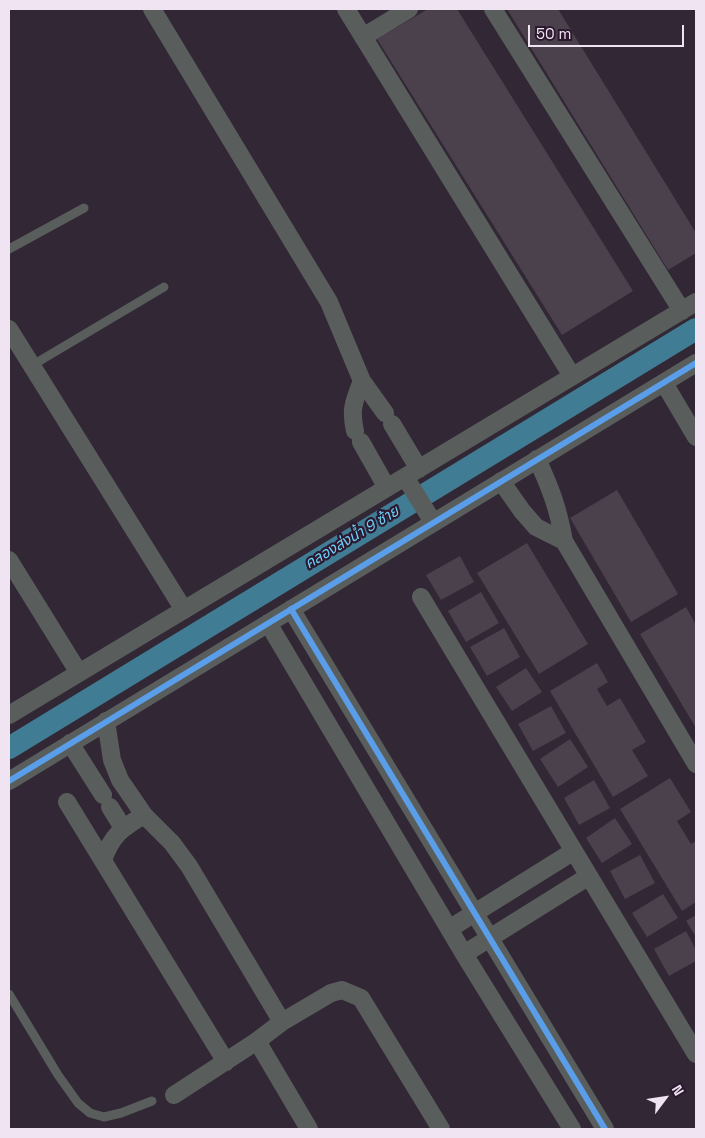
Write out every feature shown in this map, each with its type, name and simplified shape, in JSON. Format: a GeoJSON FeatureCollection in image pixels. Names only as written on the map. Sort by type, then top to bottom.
{"type":"FeatureCollection","features":[{"type":"Feature","properties":{"kind":"street"},"geometry":{"type":"LineString","coordinates":[[152,9],[329,302],[362,381],[388,418],[412,479],[432,521]]}},
{"type":"Feature","properties":{"kind":"street"},"geometry":{"type":"LineString","coordinates":[[346,9],[572,376]]}},
{"type":"Feature","properties":{"kind":"street"},"geometry":{"type":"LineString","coordinates":[[364,37],[409,9]]}},
{"type":"Feature","properties":{"kind":"street"},"geometry":{"type":"LineString","coordinates":[[9,715],[387,488],[412,479],[572,376],[689,307],[493,9]]}},
{"type":"Feature","properties":{"kind":"street"},"geometry":{"type":"LineString","coordinates":[[9,329],[184,610]]}},
{"type":"Feature","properties":{"kind":"street"},"geometry":{"type":"LineString","coordinates":[[9,781],[432,521],[696,363]]}},
{"type":"Feature","properties":{"kind":"street"},"geometry":{"type":"LineString","coordinates":[[362,381],[354,400],[351,416],[358,437],[387,488]]}},
{"type":"Feature","properties":{"kind":"street"},"geometry":{"type":"LineString","coordinates":[[664,383],[696,437]]}},
{"type":"Feature","properties":{"kind":"street"},"geometry":{"type":"LineString","coordinates":[[537,459],[559,514],[564,541],[696,764]]}},
{"type":"Feature","properties":{"kind":"street"},"geometry":{"type":"LineString","coordinates":[[501,481],[536,527],[564,541]]}},
{"type":"Feature","properties":{"kind":"street"},"geometry":{"type":"LineString","coordinates":[[9,560],[79,673]]}},
{"type":"Feature","properties":{"kind":"street"},"geometry":{"type":"LineString","coordinates":[[422,597],[696,1054]]}},
{"type":"Feature","properties":{"kind":"street"},"geometry":{"type":"LineString","coordinates":[[291,609],[605,1129]]}},
{"type":"Feature","properties":{"kind":"street"},"geometry":{"type":"LineString","coordinates":[[268,623],[464,954],[572,1129]]}},
{"type":"Feature","properties":{"kind":"street"},"geometry":{"type":"LineString","coordinates":[[314,702],[338,688]]}},
{"type":"Feature","properties":{"kind":"street"},"geometry":{"type":"LineString","coordinates":[[106,721],[112,760],[120,780],[144,815],[172,843],[190,866],[282,1022]]}},
{"type":"Feature","properties":{"kind":"street"},"geometry":{"type":"LineString","coordinates":[[70,743],[123,828]]}},
{"type":"Feature","properties":{"kind":"street"},"geometry":{"type":"LineString","coordinates":[[67,802],[226,1062]]}},
{"type":"Feature","properties":{"kind":"street"},"geometry":{"type":"LineString","coordinates":[[103,860],[107,848],[123,828],[144,815]]}},
{"type":"Feature","properties":{"kind":"street"},"geometry":{"type":"LineString","coordinates":[[449,928],[574,851]]}},
{"type":"Feature","properties":{"kind":"street"},"geometry":{"type":"LineString","coordinates":[[464,954],[589,876]]}},
{"type":"Feature","properties":{"kind":"street"},"geometry":{"type":"LineString","coordinates":[[174,1096],[257,1041],[282,1022],[330,993],[342,990],[361,998],[441,1129]]}},
{"type":"Feature","properties":{"kind":"street"},"geometry":{"type":"LineString","coordinates":[[257,1041],[309,1129]]}},
{"type":"Feature","properties":{"kind":"lane"},"geometry":{"type":"LineString","coordinates":[[9,249],[84,208]]}},
{"type":"Feature","properties":{"kind":"lane"},"geometry":{"type":"LineString","coordinates":[[31,366],[164,287]]}},
{"type":"Feature","properties":{"kind":"lane"},"geometry":{"type":"LineString","coordinates":[[9,994],[58,1075],[78,1103],[90,1113],[104,1117],[121,1113],[152,1101]]}},
{"type":"Feature","properties":{"kind":"building"},"geometry":{"type":"Polygon","coordinates":[[[428,9],[457,9],[633,291],[562,335],[377,39],[428,9]]]}},
{"type":"Feature","properties":{"kind":"building"},"geometry":{"type":"Polygon","coordinates":[[[507,9],[558,9],[696,233],[696,253],[668,270],[507,9]]]}},
{"type":"Feature","properties":{"kind":"building"},"geometry":{"type":"Polygon","coordinates":[[[617,490],[678,594],[631,622],[570,518],[617,490]]]}},
{"type":"Feature","properties":{"kind":"building"},"geometry":{"type":"Polygon","coordinates":[[[527,543],[588,644],[539,674],[477,573],[527,543]]]}},
{"type":"Feature","properties":{"kind":"building"},"geometry":{"type":"Polygon","coordinates":[[[460,556],[474,582],[441,600],[426,575],[460,556]]]}},
{"type":"Feature","properties":{"kind":"building"},"geometry":{"type":"Polygon","coordinates":[[[481,592],[499,623],[466,642],[448,611],[481,592]]]}},
{"type":"Feature","properties":{"kind":"building"},"geometry":{"type":"Polygon","coordinates":[[[686,607],[696,625],[696,728],[640,634],[686,607]]]}},
{"type":"Feature","properties":{"kind":"building"},"geometry":{"type":"Polygon","coordinates":[[[504,628],[520,657],[487,676],[470,647],[504,628]]]}},
{"type":"Feature","properties":{"kind":"building"},"geometry":{"type":"Polygon","coordinates":[[[597,663],[608,682],[597,689],[607,706],[620,698],[646,742],[632,750],[648,776],[613,797],[550,691],[597,663]]]}},
{"type":"Feature","properties":{"kind":"building"},"geometry":{"type":"Polygon","coordinates":[[[526,668],[542,692],[512,711],[496,687],[526,668]]]}},
{"type":"Feature","properties":{"kind":"building"},"geometry":{"type":"Polygon","coordinates":[[[551,706],[566,733],[533,751],[518,724],[551,706]]]}},
{"type":"Feature","properties":{"kind":"building"},"geometry":{"type":"Polygon","coordinates":[[[570,739],[588,767],[558,787],[540,759],[570,739]]]}},
{"type":"Feature","properties":{"kind":"building"},"geometry":{"type":"Polygon","coordinates":[[[670,778],[691,812],[677,821],[691,844],[696,841],[696,902],[682,911],[620,809],[670,778]]]}},
{"type":"Feature","properties":{"kind":"building"},"geometry":{"type":"Polygon","coordinates":[[[594,780],[610,808],[579,825],[564,798],[594,780]]]}},
{"type":"Feature","properties":{"kind":"building"},"geometry":{"type":"Polygon","coordinates":[[[615,818],[632,844],[602,863],[586,838],[615,818]]]}},
{"type":"Feature","properties":{"kind":"building"},"geometry":{"type":"Polygon","coordinates":[[[640,855],[655,883],[625,899],[610,871],[640,855]]]}},
{"type":"Feature","properties":{"kind":"building"},"geometry":{"type":"Polygon","coordinates":[[[663,894],[678,918],[647,937],[632,913],[663,894]]]}},
{"type":"Feature","properties":{"kind":"building"},"geometry":{"type":"Polygon","coordinates":[[[696,915],[696,937],[686,921],[696,915]]]}},
{"type":"Feature","properties":{"kind":"building"},"geometry":{"type":"Polygon","coordinates":[[[686,931],[696,950],[696,961],[669,976],[654,949],[686,931]]]}},
{"type":"Feature","properties":{"kind":"waterway","name":"คลองส่งน้ำ 9 ซ้าย"},"geometry":{"type":"LineString","coordinates":[[9,748],[696,329]]}},
{"type":"Feature","properties":{"kind":"cycle path"},"geometry":{"type":"LineString","coordinates":[[9,781],[696,363]]}},
{"type":"Feature","properties":{"kind":"cycle path"},"geometry":{"type":"LineString","coordinates":[[291,609],[605,1129]]}}]}
